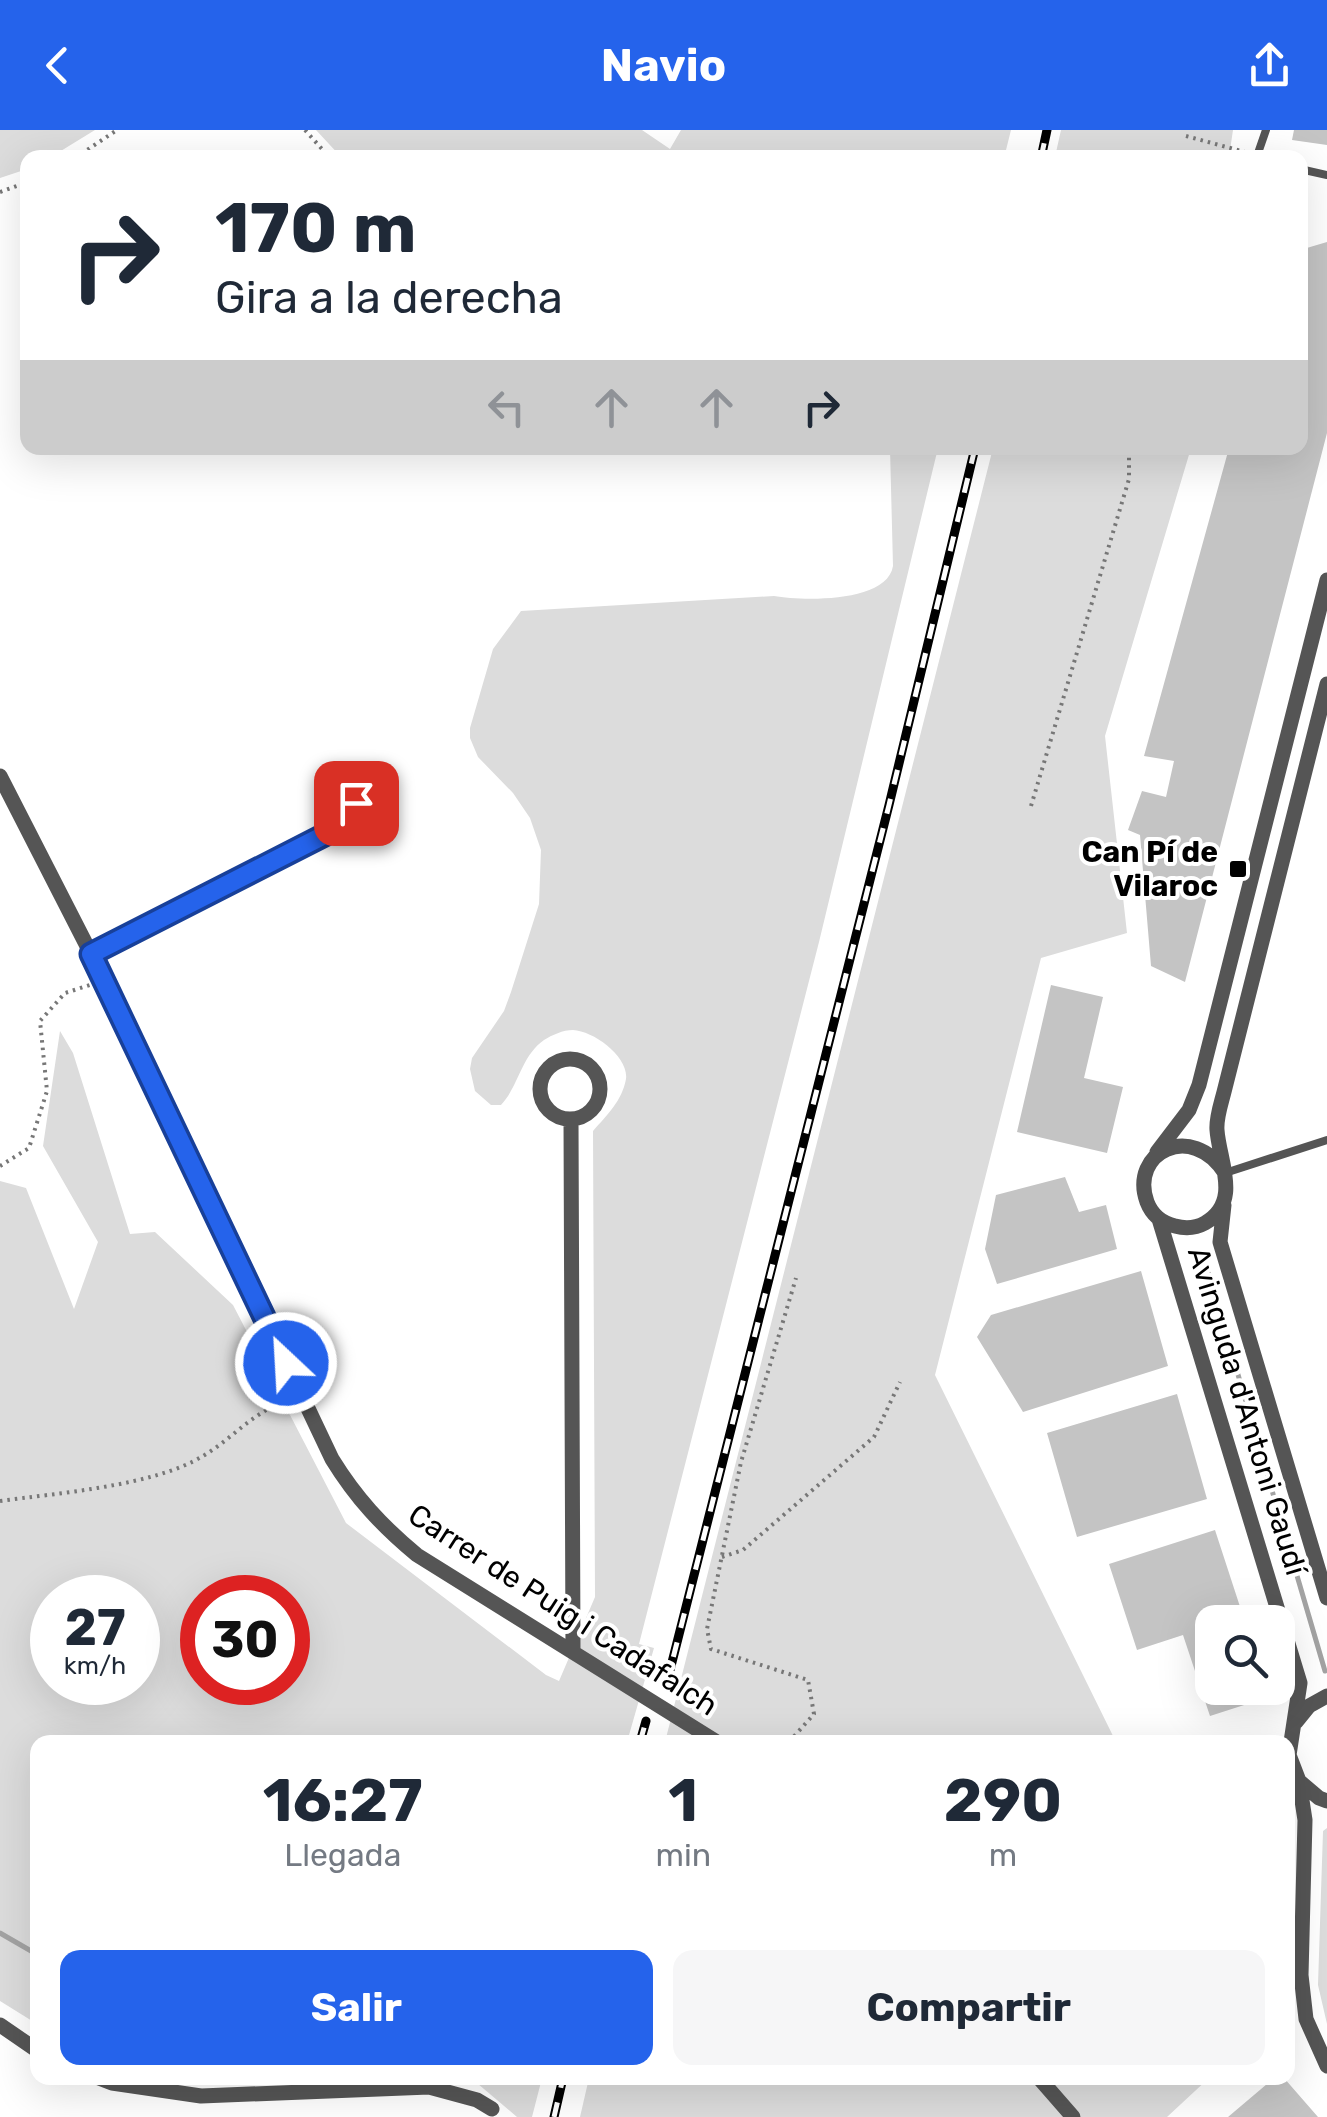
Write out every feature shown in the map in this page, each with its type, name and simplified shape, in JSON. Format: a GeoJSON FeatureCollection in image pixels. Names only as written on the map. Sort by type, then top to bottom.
{"type":"FeatureCollection","features":[{"type":"Feature","properties":{"kind":"street"},"geometry":{"type":"LineString","coordinates":[[1327,580],[1199,1085],[1190,1110],[1170,1132],[1151,1163],[1144,1191],[1150,1208],[1169,1225],[1195,1227],[1208,1222],[1224,1201],[1225,1172],[1217,1127],[1327,684]]}},
{"type":"Feature","properties":{"kind":"street","name":"Carrer de Puig i Cadafalch"},"geometry":{"type":"LineString","coordinates":[[0,776],[91,954],[347,1484],[382,1527],[417,1555],[706,1735]]}},
{"type":"Feature","properties":{"kind":"street"},"geometry":{"type":"LineString","coordinates":[[572,1058],[591,1066],[597,1074],[600,1093],[594,1108],[571,1119],[556,1116],[547,1108],[540,1092],[548,1068],[572,1058]]}},
{"type":"Feature","properties":{"kind":"street"},"geometry":{"type":"LineString","coordinates":[[571,1119],[573,1650]]}},
{"type":"Feature","properties":{"kind":"street"},"geometry":{"type":"LineString","coordinates":[[1151,1163],[1168,1148],[1193,1145],[1215,1156],[1225,1172]]}},
{"type":"Feature","properties":{"kind":"street","name":"Avinguda d'Antoni Gaudí"},"geometry":{"type":"LineString","coordinates":[[1224,1201],[1220,1242],[1327,1598]]}},
{"type":"Feature","properties":{"kind":"street","name":"Avinguda d'Antoni Gaudí"},"geometry":{"type":"LineString","coordinates":[[1159,1219],[1300,1683],[1290,1735]]}},
{"type":"Feature","properties":{"kind":"street"},"geometry":{"type":"LineString","coordinates":[[1290,1735],[1296,1720],[1309,1706],[1327,1696]]}},
{"type":"Feature","properties":{"kind":"street","name":"Avinguda d'Antoni Gaudí"},"geometry":{"type":"LineString","coordinates":[[1295,1771],[1305,1820],[1301,1975],[1306,2019],[1327,2066]]}},
{"type":"Feature","properties":{"kind":"street"},"geometry":{"type":"LineString","coordinates":[[1299,1781],[1327,1801]]}},
{"type":"Feature","properties":{"kind":"street"},"geometry":{"type":"LineString","coordinates":[[0,2025],[30,2046]]}},
{"type":"Feature","properties":{"kind":"street"},"geometry":{"type":"LineString","coordinates":[[124,2085],[201,2096],[429,2088],[477,2100],[492,2110]]}},
{"type":"Feature","properties":{"kind":"street"},"geometry":{"type":"LineString","coordinates":[[1045,2085],[1073,2117]]}},
{"type":"Feature","properties":{"kind":"lane"},"geometry":{"type":"LineString","coordinates":[[91,954],[348,823],[356,803]]}},
{"type":"Feature","properties":{"kind":"lane"},"geometry":{"type":"LineString","coordinates":[[1225,1172],[1327,1140]]}},
{"type":"Feature","properties":{"kind":"path"},"geometry":{"type":"LineString","coordinates":[[88,150],[117,130]]}},
{"type":"Feature","properties":{"kind":"path"},"geometry":{"type":"LineString","coordinates":[[305,130],[323,150]]}},
{"type":"Feature","properties":{"kind":"path"},"geometry":{"type":"LineString","coordinates":[[1186,136],[1235,150]]}},
{"type":"Feature","properties":{"kind":"path"},"geometry":{"type":"LineString","coordinates":[[1031,806],[1129,479],[1129,455]]}},
{"type":"Feature","properties":{"kind":"path"},"geometry":{"type":"LineString","coordinates":[[0,1166],[30,1148],[47,1091],[40,1020],[65,993],[104,981]]}},
{"type":"Feature","properties":{"kind":"path"},"geometry":{"type":"LineString","coordinates":[[795,1735],[814,1714],[808,1680],[711,1648],[707,1629],[740,1462],[796,1278]]}},
{"type":"Feature","properties":{"kind":"path"},"geometry":{"type":"LineString","coordinates":[[722,1558],[744,1550],[874,1437],[900,1382]]}},
{"type":"Feature","properties":{"kind":"path"},"geometry":{"type":"LineString","coordinates":[[0,1502],[136,1481],[202,1458],[270,1406],[302,1397]]}},
{"type":"Feature","properties":{"kind":"shaded area"},"geometry":{"type":"Polygon","coordinates":[[[0,130],[95,130],[62,150],[20,150],[20,171],[0,178],[0,130]]]}},
{"type":"Feature","properties":{"kind":"shaded area"},"geometry":{"type":"Polygon","coordinates":[[[316,130],[642,130],[670,149],[681,130],[1011,130],[1006,150],[335,150],[316,130]]]}},
{"type":"Feature","properties":{"kind":"shaded area"},"geometry":{"type":"Polygon","coordinates":[[[1061,130],[1233,130],[1230,150],[1057,150],[1061,130]]]}},
{"type":"Feature","properties":{"kind":"shaded area"},"geometry":{"type":"Polygon","coordinates":[[[890,455],[936,455],[819,942],[639,1644],[654,1648],[629,1735],[30,1735],[30,2020],[0,2001],[0,1181],[26,1188],[74,1309],[98,1242],[43,1146],[60,1031],[73,1053],[130,1234],[155,1232],[233,1305],[346,1523],[559,1681],[595,1597],[593,1131],[617,1101],[626,1079],[622,1062],[608,1047],[591,1035],[569,1030],[550,1036],[536,1047],[501,1105],[491,1105],[475,1091],[472,1058],[504,1011],[539,904],[541,850],[530,818],[513,793],[478,757],[470,728],[493,649],[521,611],[774,596],[842,597],[876,587],[893,566],[890,455]]]}},
{"type":"Feature","properties":{"kind":"shaded area"},"geometry":{"type":"Polygon","coordinates":[[[991,455],[1189,455],[1105,736],[1127,933],[1041,958],[935,1375],[1113,1735],[667,1735],[991,455]]]}},
{"type":"Feature","properties":{"kind":"shaded area"},"geometry":{"type":"Polygon","coordinates":[[[1327,1828],[1327,2024],[1318,1985],[1323,1831],[1327,1828]]]}},
{"type":"Feature","properties":{"kind":"shaded area"},"geometry":{"type":"Polygon","coordinates":[[[479,2085],[540,2085],[532,2117],[517,2117],[479,2085]]]}},
{"type":"Feature","properties":{"kind":"shaded area"},"geometry":{"type":"Polygon","coordinates":[[[587,2085],[1201,2085],[1167,2117],[580,2117],[587,2085]]]}},
{"type":"Feature","properties":{"kind":"building"},"geometry":{"type":"Polygon","coordinates":[[[1294,130],[1327,130],[1327,145],[1292,140],[1294,130]]]}},
{"type":"Feature","properties":{"kind":"building"},"geometry":{"type":"Polygon","coordinates":[[[1327,242],[1327,433],[1185,982],[1151,966],[1140,835],[1128,830],[1142,791],[1166,797],[1174,761],[1144,756],[1227,455],[1308,455],[1308,248],[1327,242]]]}},
{"type":"Feature","properties":{"kind":"building"},"geometry":{"type":"Polygon","coordinates":[[[1051,985],[1103,997],[1084,1078],[1123,1087],[1107,1153],[1017,1132],[1051,985]]]}},
{"type":"Feature","properties":{"kind":"building"},"geometry":{"type":"Polygon","coordinates":[[[1065,1177],[1079,1212],[1106,1205],[1117,1249],[997,1284],[985,1249],[996,1195],[1065,1177]]]}},
{"type":"Feature","properties":{"kind":"building"},"geometry":{"type":"Polygon","coordinates":[[[1141,1271],[1168,1366],[1023,1412],[977,1337],[991,1315],[1141,1271]]]}},
{"type":"Feature","properties":{"kind":"building"},"geometry":{"type":"Polygon","coordinates":[[[1177,1394],[1207,1499],[1077,1537],[1047,1433],[1177,1394]]]}},
{"type":"Feature","properties":{"kind":"building"},"geometry":{"type":"Polygon","coordinates":[[[1215,1530],[1239,1605],[1195,1605],[1195,1671],[1183,1635],[1137,1650],[1109,1564],[1215,1530]]]}},
{"type":"Feature","properties":{"kind":"building"},"geometry":{"type":"Polygon","coordinates":[[[1206,1705],[1244,1705],[1210,1716],[1206,1705]]]}},
{"type":"Feature","properties":{"kind":"building"},"geometry":{"type":"Polygon","coordinates":[[[1266,2085],[1290,2085],[1318,2117],[1228,2117],[1266,2085]]]}},
{"type":"Feature","properties":{"kind":"waterway"},"geometry":{"type":"LineString","coordinates":[[1207,1269],[1325,1671]]}},
{"type":"Feature","properties":{"kind":"waterway"},"geometry":{"type":"LineString","coordinates":[[0,1933],[30,1950]]}},
{"type":"Feature","properties":{"kind":"railway"},"geometry":{"type":"LineString","coordinates":[[1043,150],[1047,130]]}},
{"type":"Feature","properties":{"kind":"railway"},"geometry":{"type":"LineString","coordinates":[[666,1686],[973,455]]}},
{"type":"Feature","properties":{"kind":"railway"},"geometry":{"type":"LineString","coordinates":[[642,1735],[646,1721]]}},
{"type":"Feature","properties":{"kind":"railway"},"geometry":{"type":"LineString","coordinates":[[554,2117],[561,2085]]}},
{"type":"Feature","properties":{"kind":"place","name":"Can Pí de Vilaroc"},"geometry":{"type":"Point","coordinates":[1238,869]}},
{"type":"Feature","properties":{"kind":"route"},"geometry":{"type":"LineString","coordinates":[[286,1363],[91,954],[348,823],[356,803]]}}]}
